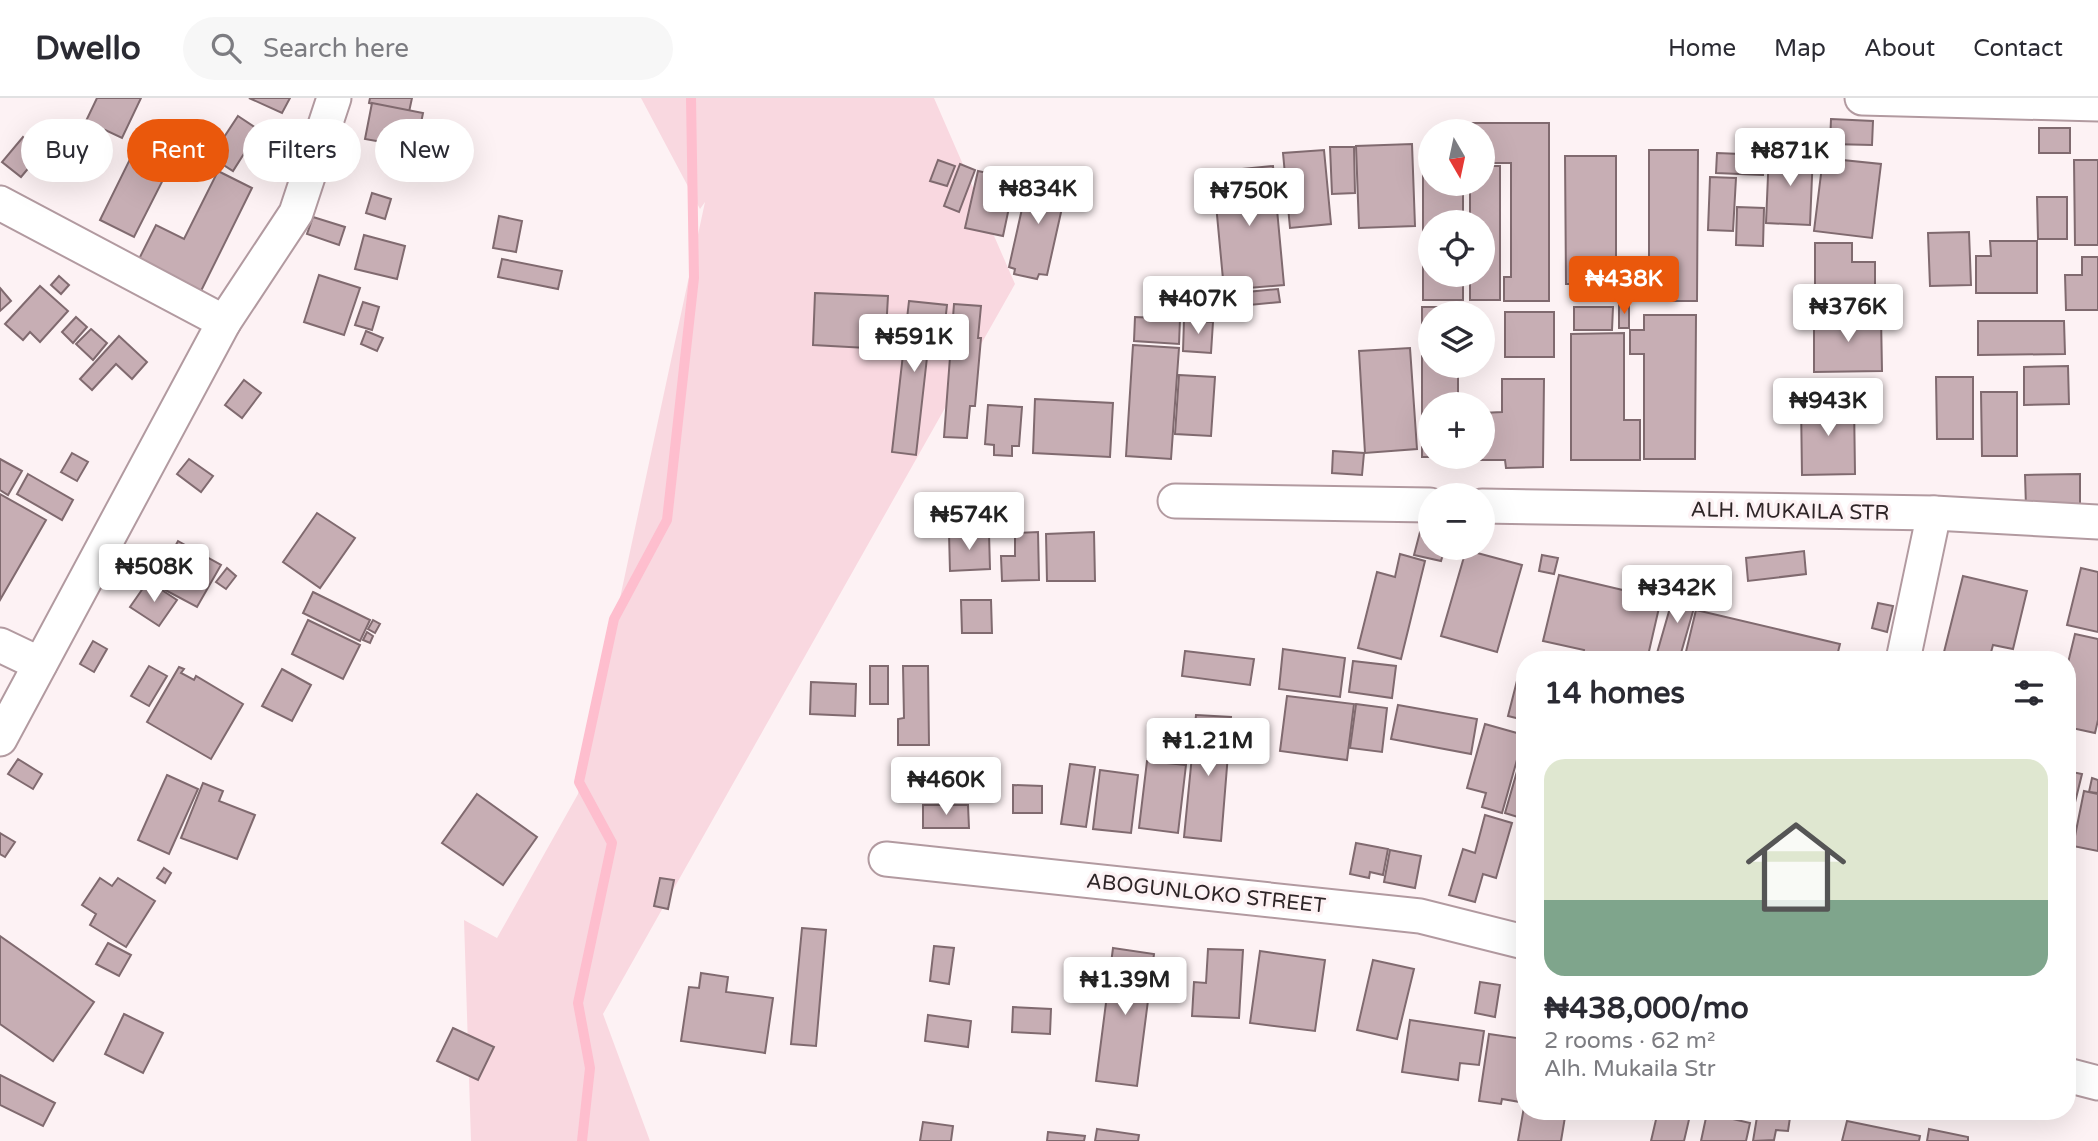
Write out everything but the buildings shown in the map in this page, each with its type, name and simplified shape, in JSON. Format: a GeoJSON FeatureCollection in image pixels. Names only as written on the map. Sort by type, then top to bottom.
{"type":"FeatureCollection","features":[{"type":"Feature","properties":{"kind":"street"},"geometry":{"type":"LineString","coordinates":[[0,739],[225,322],[296,213],[334,98]]}},
{"type":"Feature","properties":{"kind":"street"},"geometry":{"type":"LineString","coordinates":[[1862,98],[2098,104]]}},
{"type":"Feature","properties":{"kind":"street"},"geometry":{"type":"LineString","coordinates":[[0,203],[225,322]]}},
{"type":"Feature","properties":{"kind":"street"},"geometry":{"type":"LineString","coordinates":[[1175,501],[1418,505]]}},
{"type":"Feature","properties":{"kind":"street","name":"ALH. MUKAILA STR"},"geometry":{"type":"LineString","coordinates":[[1495,506],[1934,513],[2098,522]]}},
{"type":"Feature","properties":{"kind":"street"},"geometry":{"type":"LineString","coordinates":[[1905,651],[1934,513]]}},
{"type":"Feature","properties":{"kind":"street"},"geometry":{"type":"LineString","coordinates":[[0,645],[40,664]]}},
{"type":"Feature","properties":{"kind":"street","name":"ABOGUNLOKO STREET"},"geometry":{"type":"LineString","coordinates":[[886,859],[1420,916],[1516,940]]}},
{"type":"Feature","properties":{"kind":"street"},"geometry":{"type":"LineString","coordinates":[[2076,1077],[2098,1083]]}},
{"type":"Feature","properties":{"kind":"shaded area"},"geometry":{"type":"Polygon","coordinates":[[[641,98],[934,98],[1015,284],[603,1014],[650,1141],[471,1141],[464,920],[497,938],[578,794],[705,202],[700,209],[641,98]]]}},
{"type":"Feature","properties":{"kind":"waterway"},"geometry":{"type":"LineString","coordinates":[[582,1141],[590,1068],[578,1003],[612,843],[579,782],[614,619],[667,520],[694,278],[691,98]]}}]}
